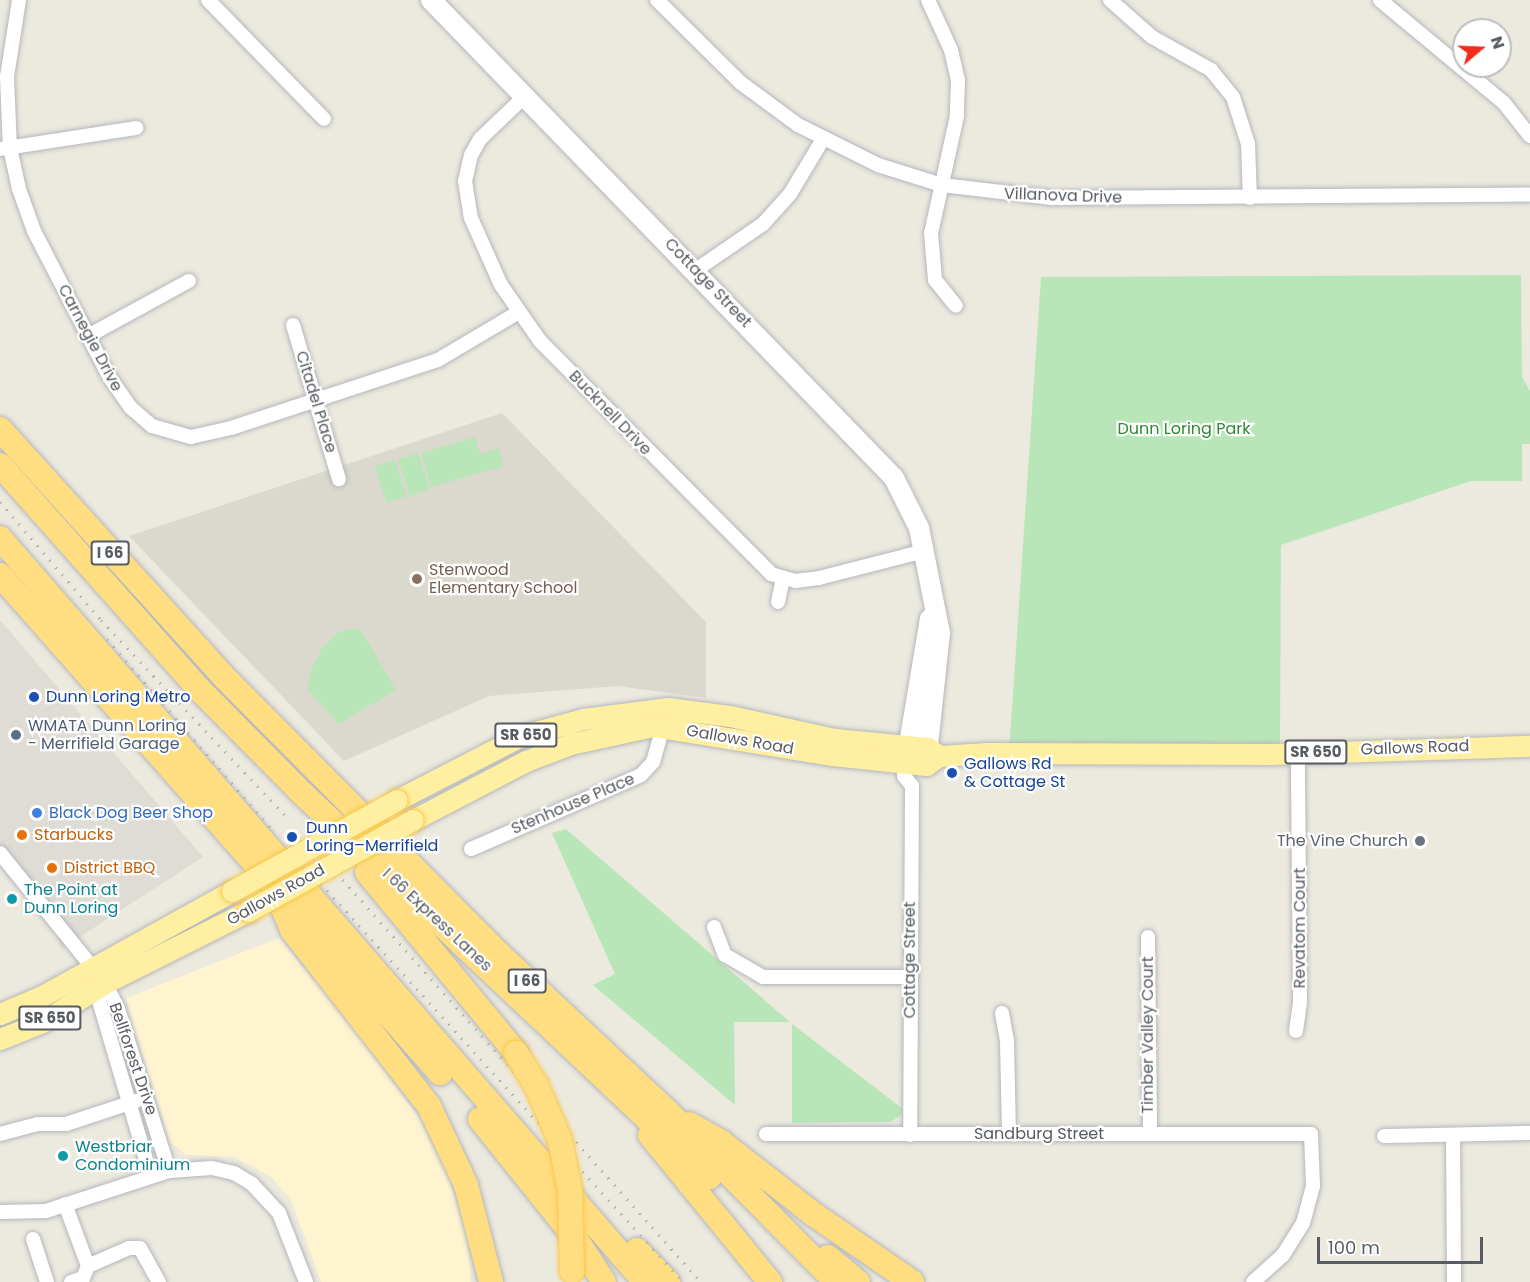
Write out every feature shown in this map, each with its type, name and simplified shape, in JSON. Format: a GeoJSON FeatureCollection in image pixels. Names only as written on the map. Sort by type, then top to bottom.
{"type":"FeatureCollection","features":[{"type":"Feature","properties":{"kind":"highway","name":"I 66"},"geometry":{"type":"LineString","coordinates":[[0,429],[222,675],[499,954],[667,1111],[762,1211],[836,1282]]}},
{"type":"Feature","properties":{"kind":"highway","name":"I 66 Express Lanes"},"geometry":{"type":"LineString","coordinates":[[0,465],[140,626],[302,793],[630,1102],[814,1282]]}},
{"type":"Feature","properties":{"kind":"highway"},"geometry":{"type":"LineString","coordinates":[[0,537],[256,830],[368,965],[645,1282]]}},
{"type":"Feature","properties":{"kind":"highway"},"geometry":{"type":"LineString","coordinates":[[0,575],[486,1126],[546,1202],[604,1282]]}},
{"type":"Feature","properties":{"kind":"highway"},"geometry":{"type":"LineString","coordinates":[[302,793],[516,1053],[537,1087],[560,1140],[573,1219],[571,1277]]}},
{"type":"Feature","properties":{"kind":"highway"},"geometry":{"type":"LineString","coordinates":[[272,882],[292,930],[429,1106],[466,1185],[492,1282]]}},
{"type":"Feature","properties":{"kind":"highway"},"geometry":{"type":"LineString","coordinates":[[368,965],[410,999],[668,1282]]}},
{"type":"Feature","properties":{"kind":"highway"},"geometry":{"type":"LineString","coordinates":[[630,1102],[663,1155],[770,1282]]}},
{"type":"Feature","properties":{"kind":"highway"},"geometry":{"type":"LineString","coordinates":[[667,1111],[721,1142],[813,1214],[912,1282]]}},
{"type":"Feature","properties":{"kind":"highway"},"geometry":{"type":"LineString","coordinates":[[546,1202],[618,1282]]}},
{"type":"Feature","properties":{"kind":"highway"},"geometry":{"type":"LineString","coordinates":[[762,1211],[795,1228],[858,1282]]}},
{"type":"Feature","properties":{"kind":"main road","name":"Gallows Road"},"geometry":{"type":"LineString","coordinates":[[0,1014],[42,996],[397,800],[521,736],[583,719],[730,716],[921,756],[1298,753],[1530,746]]}},
{"type":"Feature","properties":{"kind":"main road","name":"Gallows Road"},"geometry":{"type":"LineString","coordinates":[[0,1039],[42,1022],[100,986],[248,911],[526,761],[570,744],[666,717]]}},
{"type":"Feature","properties":{"kind":"street","name":"Carnegie Drive"},"geometry":{"type":"LineString","coordinates":[[19,0],[7,77],[5,148],[34,231],[88,336],[130,407],[152,426],[168,433],[209,435],[438,360],[517,313]]}},
{"type":"Feature","properties":{"kind":"street"},"geometry":{"type":"LineString","coordinates":[[208,0],[324,119]]}},
{"type":"Feature","properties":{"kind":"street","name":"Cottage Street"},"geometry":{"type":"LineString","coordinates":[[431,0],[884,464],[910,505],[925,550],[940,633],[921,756],[924,776],[912,786]]}},
{"type":"Feature","properties":{"kind":"street","name":"Villanova Drive"},"geometry":{"type":"LineString","coordinates":[[657,0],[741,83],[823,139],[878,165],[942,185],[1052,198],[1530,195]]}},
{"type":"Feature","properties":{"kind":"street"},"geometry":{"type":"LineString","coordinates":[[928,0],[951,50],[958,80],[957,116],[932,232],[932,268],[940,291],[956,306]]}},
{"type":"Feature","properties":{"kind":"street"},"geometry":{"type":"LineString","coordinates":[[1110,0],[1152,36],[1211,70],[1233,97],[1248,144],[1250,198]]}},
{"type":"Feature","properties":{"kind":"street"},"geometry":{"type":"LineString","coordinates":[[1380,0],[1504,103],[1530,136]]}},
{"type":"Feature","properties":{"kind":"street","name":"Bucknell Drive"},"geometry":{"type":"LineString","coordinates":[[525,96],[480,139],[471,155],[465,181],[471,218],[517,313],[588,392],[762,568],[783,579]]}},
{"type":"Feature","properties":{"kind":"street"},"geometry":{"type":"LineString","coordinates":[[5,148],[136,128]]}},
{"type":"Feature","properties":{"kind":"street"},"geometry":{"type":"LineString","coordinates":[[696,270],[763,224],[790,194],[823,139]]}},
{"type":"Feature","properties":{"kind":"street"},"geometry":{"type":"LineString","coordinates":[[88,336],[189,280]]}},
{"type":"Feature","properties":{"kind":"street","name":"Citadel Place"},"geometry":{"type":"LineString","coordinates":[[293,325],[339,479]]}},
{"type":"Feature","properties":{"kind":"street"},"geometry":{"type":"LineString","coordinates":[[778,602],[783,579],[819,578],[925,550]]}},
{"type":"Feature","properties":{"kind":"street","name":"Stenhouse Place"},"geometry":{"type":"LineString","coordinates":[[471,849],[641,775],[653,762],[666,717]]}},
{"type":"Feature","properties":{"kind":"street","name":"Revatom Court"},"geometry":{"type":"LineString","coordinates":[[1296,1031],[1300,992],[1298,753]]}},
{"type":"Feature","properties":{"kind":"street","name":"Cottage Street"},"geometry":{"type":"LineString","coordinates":[[910,1135],[912,786],[904,776],[921,756]]}},
{"type":"Feature","properties":{"kind":"street"},"geometry":{"type":"LineString","coordinates":[[0,853],[89,968],[100,986]]}},
{"type":"Feature","properties":{"kind":"street"},"geometry":{"type":"LineString","coordinates":[[714,927],[725,955],[763,977],[911,977]]}},
{"type":"Feature","properties":{"kind":"street","name":"Timber Valley Court"},"geometry":{"type":"LineString","coordinates":[[1148,937],[1150,1134]]}},
{"type":"Feature","properties":{"kind":"street","name":"Bellforest Drive"},"geometry":{"type":"LineString","coordinates":[[100,986],[118,1009],[168,1171]]}},
{"type":"Feature","properties":{"kind":"street","name":"Bellforest Drive"},"geometry":{"type":"LineString","coordinates":[[100,986],[128,1104],[151,1176]]}},
{"type":"Feature","properties":{"kind":"street"},"geometry":{"type":"LineString","coordinates":[[1002,1013],[1007,1040],[1009,1134]]}},
{"type":"Feature","properties":{"kind":"street"},"geometry":{"type":"LineString","coordinates":[[0,1134],[38,1124],[66,1124],[146,1098]]}},
{"type":"Feature","properties":{"kind":"street"},"geometry":{"type":"LineString","coordinates":[[1384,1136],[1530,1133]]}},
{"type":"Feature","properties":{"kind":"street","name":"Sandburg Street"},"geometry":{"type":"LineString","coordinates":[[766,1134],[1311,1134],[1313,1186],[1303,1223],[1283,1255],[1253,1282]]}},
{"type":"Feature","properties":{"kind":"street"},"geometry":{"type":"LineString","coordinates":[[1453,1135],[1454,1282]]}},
{"type":"Feature","properties":{"kind":"street"},"geometry":{"type":"LineString","coordinates":[[0,1212],[46,1211],[168,1171],[212,1168],[234,1173],[252,1184],[285,1222],[304,1282]]}},
{"type":"Feature","properties":{"kind":"street"},"geometry":{"type":"LineString","coordinates":[[65,1204],[88,1266],[83,1278],[71,1282]]}},
{"type":"Feature","properties":{"kind":"street"},"geometry":{"type":"LineString","coordinates":[[33,1239],[47,1282]]}},
{"type":"Feature","properties":{"kind":"street"},"geometry":{"type":"LineString","coordinates":[[88,1266],[129,1248],[140,1248],[159,1282]]}},
{"type":"Feature","properties":{"kind":"shaded area","name":"Stenwood Elementary School"},"geometry":{"type":"Polygon","coordinates":[[[502,413],[706,622],[706,698],[618,686],[489,696],[344,761],[129,536],[502,413]]]}},
{"type":"Feature","properties":{"kind":"shaded area"},"geometry":{"type":"Polygon","coordinates":[[[0,620],[203,857],[61,949],[56,930],[0,864],[0,620]]]}},
{"type":"Feature","properties":{"kind":"shaded area"},"geometry":{"type":"Polygon","coordinates":[[[279,938],[351,1025],[421,1121],[448,1176],[467,1238],[471,1282],[321,1282],[292,1202],[272,1177],[234,1157],[186,1155],[170,1142],[126,998],[279,938]]]}},
{"type":"Feature","properties":{"kind":"green space","name":"Dunn Loring Park"},"geometry":{"type":"Polygon","coordinates":[[[1521,275],[1522,377],[1530,391],[1530,444],[1522,444],[1522,481],[1471,481],[1281,545],[1280,753],[1009,753],[1041,277],[1521,275]]]}},
{"type":"Feature","properties":{"kind":"green space"},"geometry":{"type":"Polygon","coordinates":[[[475,437],[480,454],[498,448],[503,466],[431,487],[421,453],[475,437]]]}},
{"type":"Feature","properties":{"kind":"green space"},"geometry":{"type":"Polygon","coordinates":[[[418,453],[430,489],[410,496],[398,459],[418,453]]]}},
{"type":"Feature","properties":{"kind":"green space"},"geometry":{"type":"Polygon","coordinates":[[[395,460],[407,496],[387,503],[375,466],[395,460]]]}},
{"type":"Feature","properties":{"kind":"green space"},"geometry":{"type":"Polygon","coordinates":[[[361,630],[396,690],[339,724],[308,691],[310,671],[322,648],[340,631],[361,630]]]}},
{"type":"Feature","properties":{"kind":"green space"},"geometry":{"type":"Polygon","coordinates":[[[566,829],[790,1022],[734,1022],[735,1105],[593,985],[615,974],[552,833],[566,829]]]}},
{"type":"Feature","properties":{"kind":"green space"},"geometry":{"type":"Polygon","coordinates":[[[792,1024],[903,1109],[901,1115],[891,1122],[792,1123],[792,1024]]]}},
{"type":"Feature","properties":{"kind":"railway"},"geometry":{"type":"LineString","coordinates":[[0,502],[101,620],[285,815]]}},
{"type":"Feature","properties":{"kind":"railway"},"geometry":{"type":"LineString","coordinates":[[107,639],[270,827]]}},
{"type":"Feature","properties":{"kind":"railway"},"geometry":{"type":"LineString","coordinates":[[311,844],[701,1282]]}},
{"type":"Feature","properties":{"kind":"railway"},"geometry":{"type":"LineString","coordinates":[[295,855],[683,1282]]}},
{"type":"Feature","properties":{"kind":"place","name":"Stenwood Elementary School"},"geometry":{"type":"Point","coordinates":[417,579]}},
{"type":"Feature","properties":{"kind":"place","name":"Dunn Loring Metro"},"geometry":{"type":"Point","coordinates":[34,697]}},
{"type":"Feature","properties":{"kind":"place","name":"WMATA Dunn Loring - Merrifield Garage"},"geometry":{"type":"Point","coordinates":[16,735]}},
{"type":"Feature","properties":{"kind":"place","name":"Gallows Rd & Cottage St"},"geometry":{"type":"Point","coordinates":[952,773]}},
{"type":"Feature","properties":{"kind":"place","name":"Black Dog Beer Shop"},"geometry":{"type":"Point","coordinates":[37,813]}},
{"type":"Feature","properties":{"kind":"place","name":"Starbucks"},"geometry":{"type":"Point","coordinates":[22,835]}},
{"type":"Feature","properties":{"kind":"place","name":"Dunn Loring–Merrifield"},"geometry":{"type":"Point","coordinates":[292,837]}},
{"type":"Feature","properties":{"kind":"place","name":"The Vine Church"},"geometry":{"type":"Point","coordinates":[1420,841]}},
{"type":"Feature","properties":{"kind":"place","name":"District BBQ"},"geometry":{"type":"Point","coordinates":[52,868]}},
{"type":"Feature","properties":{"kind":"place","name":"The Point at Dunn Loring"},"geometry":{"type":"Point","coordinates":[12,899]}},
{"type":"Feature","properties":{"kind":"place","name":"Westbriar Condominium"},"geometry":{"type":"Point","coordinates":[63,1156]}}]}
